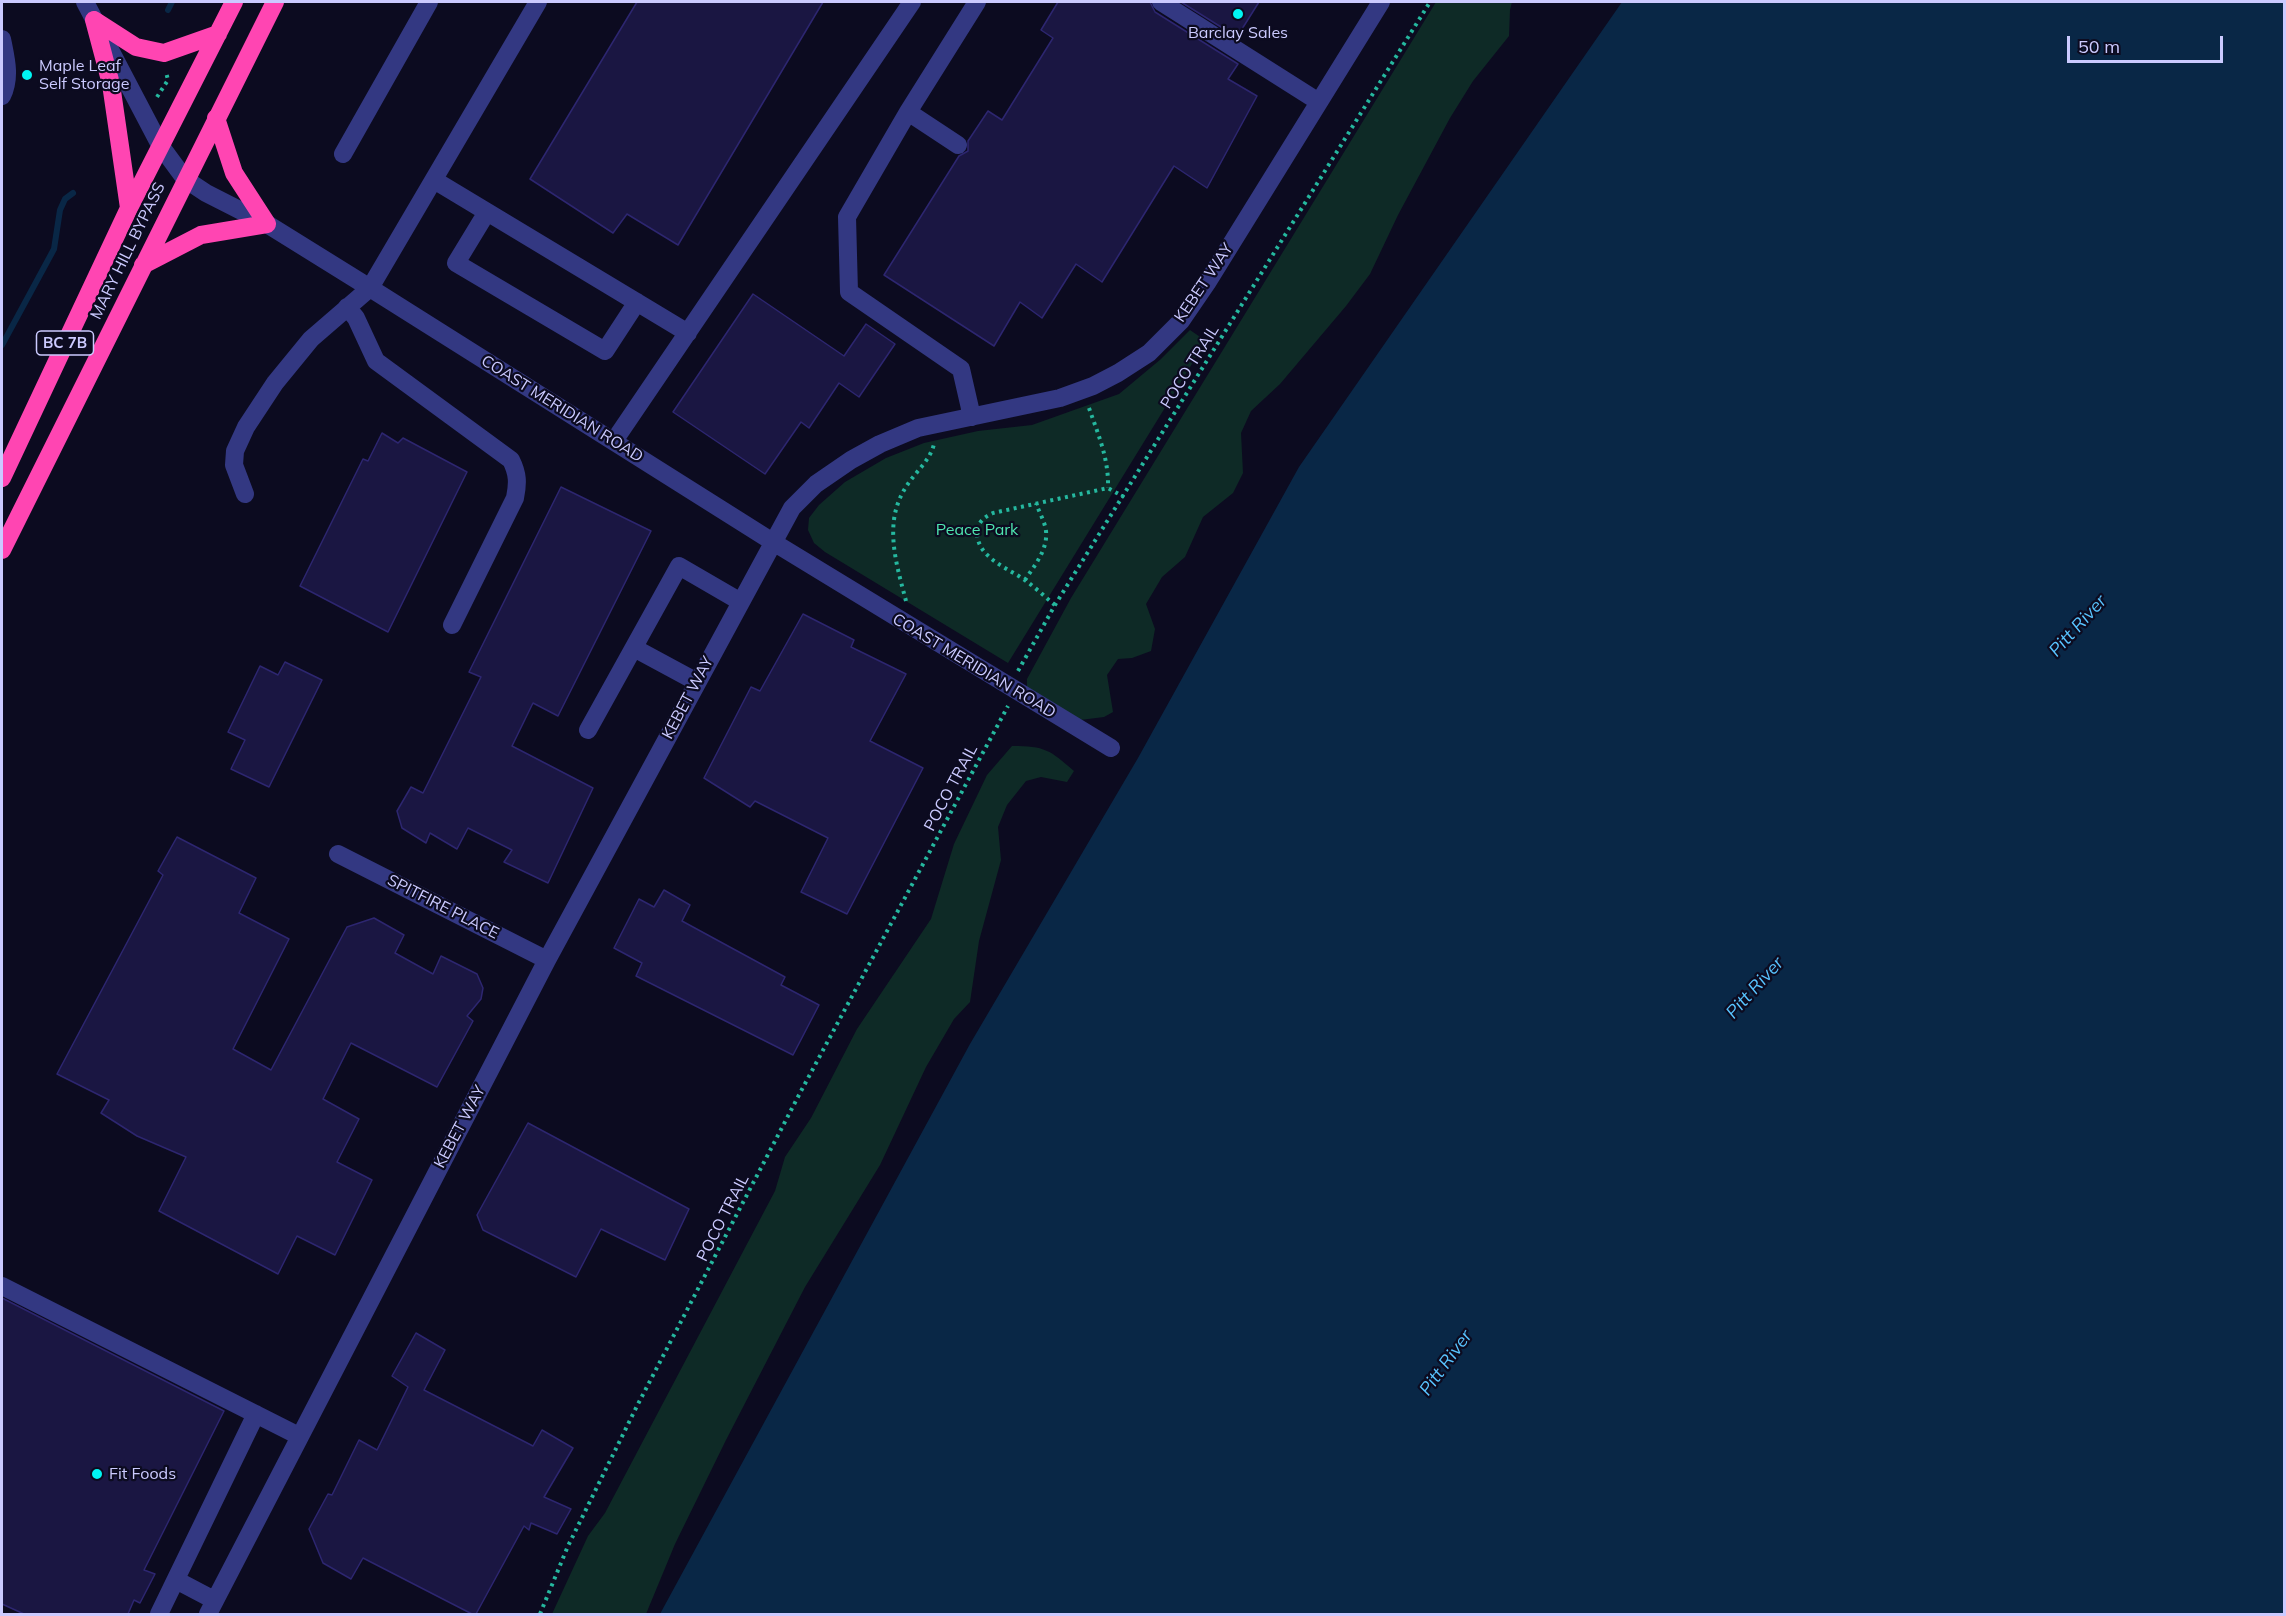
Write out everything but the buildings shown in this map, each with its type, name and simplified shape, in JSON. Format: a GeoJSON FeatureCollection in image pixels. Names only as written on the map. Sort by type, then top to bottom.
{"type":"FeatureCollection","features":[{"type":"Feature","properties":{"kind":"highway","name":"MARY HILL BYPASS"},"geometry":{"type":"LineString","coordinates":[[2,478],[129,208],[234,2]]}},
{"type":"Feature","properties":{"kind":"highway","name":"MARY HILL BYPASS"},"geometry":{"type":"LineString","coordinates":[[2,550],[275,2]]}},
{"type":"Feature","properties":{"kind":"highway"},"geometry":{"type":"LineString","coordinates":[[94,20],[136,47],[164,53],[218,34]]}},
{"type":"Feature","properties":{"kind":"highway"},"geometry":{"type":"LineString","coordinates":[[94,20],[111,84],[129,208]]}},
{"type":"Feature","properties":{"kind":"highway"},"geometry":{"type":"LineString","coordinates":[[144,265],[201,235],[267,224],[234,173],[216,118]]}},
{"type":"Feature","properties":{"kind":"street","name":"COAST MERIDIAN ROAD"},"geometry":{"type":"LineString","coordinates":[[85,2],[160,145],[185,179],[206,193],[267,224],[773,542],[1111,748]]}},
{"type":"Feature","properties":{"kind":"street"},"geometry":{"type":"LineString","coordinates":[[343,154],[429,2]]}},
{"type":"Feature","properties":{"kind":"street"},"geometry":{"type":"LineString","coordinates":[[245,494],[234,465],[235,451],[246,427],[275,383],[311,339],[370,288],[538,2]]}},
{"type":"Feature","properties":{"kind":"street"},"geometry":{"type":"LineString","coordinates":[[614,441],[912,2]]}},
{"type":"Feature","properties":{"kind":"street"},"geometry":{"type":"LineString","coordinates":[[972,417],[961,369],[849,292],[847,217],[908,112],[977,2]]}},
{"type":"Feature","properties":{"kind":"street"},"geometry":{"type":"LineString","coordinates":[[1161,2],[1319,102]]}},
{"type":"Feature","properties":{"kind":"street","name":"KEBET WAY"},"geometry":{"type":"LineString","coordinates":[[211,1607],[547,960],[792,508],[816,484],[880,444],[918,428],[1060,398],[1118,373],[1149,352],[1181,321],[1207,283],[1381,2]]}},
{"type":"Feature","properties":{"kind":"street"},"geometry":{"type":"LineString","coordinates":[[2,39],[7,85],[2,96]]}},
{"type":"Feature","properties":{"kind":"street"},"geometry":{"type":"LineString","coordinates":[[908,112],[958,145]]}},
{"type":"Feature","properties":{"kind":"street"},"geometry":{"type":"LineString","coordinates":[[434,180],[688,333]]}},
{"type":"Feature","properties":{"kind":"street"},"geometry":{"type":"LineString","coordinates":[[487,212],[456,263],[605,351],[637,302]]}},
{"type":"Feature","properties":{"kind":"street"},"geometry":{"type":"LineString","coordinates":[[347,307],[356,318],[376,361],[511,460],[516,469],[519,480],[515,498],[452,625]]}},
{"type":"Feature","properties":{"kind":"street"},"geometry":{"type":"LineString","coordinates":[[588,730],[679,566],[741,602]]}},
{"type":"Feature","properties":{"kind":"street"},"geometry":{"type":"LineString","coordinates":[[634,648],[698,682]]}},
{"type":"Feature","properties":{"kind":"street","name":"SPITFIRE PLACE"},"geometry":{"type":"LineString","coordinates":[[338,854],[547,960]]}},
{"type":"Feature","properties":{"kind":"street"},"geometry":{"type":"LineString","coordinates":[[2,1286],[299,1436]]}},
{"type":"Feature","properties":{"kind":"street"},"geometry":{"type":"LineString","coordinates":[[159,1614],[256,1414]]}},
{"type":"Feature","properties":{"kind":"street"},"geometry":{"type":"LineString","coordinates":[[176,1580],[211,1607]]}},
{"type":"Feature","properties":{"kind":"path","name":"POCO TRAIL"},"geometry":{"type":"LineString","coordinates":[[540,1614],[568,1546],[637,1406],[800,1093],[997,728],[1015,691],[1016,674],[1054,605],[1124,497],[1430,2]]}},
{"type":"Feature","properties":{"kind":"path"},"geometry":{"type":"LineString","coordinates":[[155,100],[168,80],[165,66]]}},
{"type":"Feature","properties":{"kind":"path"},"geometry":{"type":"LineString","coordinates":[[1083,390],[1106,457],[1108,488]]}},
{"type":"Feature","properties":{"kind":"path"},"geometry":{"type":"LineString","coordinates":[[899,620],[908,607],[895,558],[893,525],[905,488],[932,454],[940,423]]}},
{"type":"Feature","properties":{"kind":"path"},"geometry":{"type":"LineString","coordinates":[[1054,605],[1025,580],[983,551],[977,530],[985,517],[993,513],[1108,488],[1124,497]]}},
{"type":"Feature","properties":{"kind":"path"},"geometry":{"type":"LineString","coordinates":[[1025,580],[1042,553],[1045,542],[1046,531],[1036,503]]}},
{"type":"Feature","properties":{"kind":"green space"},"geometry":{"type":"Polygon","coordinates":[[[1436,2],[1512,2],[1509,36],[1473,81],[1450,118],[1398,215],[1370,274],[1280,384],[1251,411],[1241,433],[1243,473],[1233,493],[1203,517],[1185,557],[1162,577],[1146,604],[1155,629],[1151,651],[1132,658],[1118,659],[1107,675],[1113,712],[1104,717],[1080,720],[1027,687],[1027,679],[1071,598],[1436,2]]]}},
{"type":"Feature","properties":{"kind":"green space","name":"Peace Park"},"geometry":{"type":"Polygon","coordinates":[[[1190,330],[1206,341],[1008,663],[825,552],[814,543],[808,530],[809,518],[819,505],[845,482],[886,458],[924,443],[978,431],[1032,425],[1119,394],[1161,359],[1190,330]]]}},
{"type":"Feature","properties":{"kind":"green space"},"geometry":{"type":"Polygon","coordinates":[[[1012,746],[1040,748],[1059,758],[1074,771],[1067,782],[1041,777],[1026,781],[1007,805],[998,827],[1001,860],[979,941],[970,1002],[954,1019],[926,1067],[880,1165],[805,1287],[675,1544],[646,1614],[552,1614],[588,1536],[605,1513],[775,1191],[785,1157],[811,1118],[857,1029],[931,919],[954,844],[987,775],[1012,746]]]}},
{"type":"Feature","properties":{"kind":"water","name":"Pitt River"},"geometry":{"type":"Polygon","coordinates":[[[1622,2],[2284,2],[2284,1614],[660,1614],[970,1044],[1138,758],[1299,467],[1622,2]]]}},
{"type":"Feature","properties":{"kind":"waterway"},"geometry":{"type":"LineString","coordinates":[[168,10],[172,2]]}},
{"type":"Feature","properties":{"kind":"waterway"},"geometry":{"type":"LineString","coordinates":[[2,345],[54,249],[60,210],[65,199],[73,193]]}},
{"type":"Feature","properties":{"kind":"place","name":"Barclay Sales"},"geometry":{"type":"Point","coordinates":[1238,14]}},
{"type":"Feature","properties":{"kind":"place","name":"Maple Leaf Self Storage"},"geometry":{"type":"Point","coordinates":[27,75]}},
{"type":"Feature","properties":{"kind":"place","name":"Fit Foods"},"geometry":{"type":"Point","coordinates":[97,1474]}}]}
